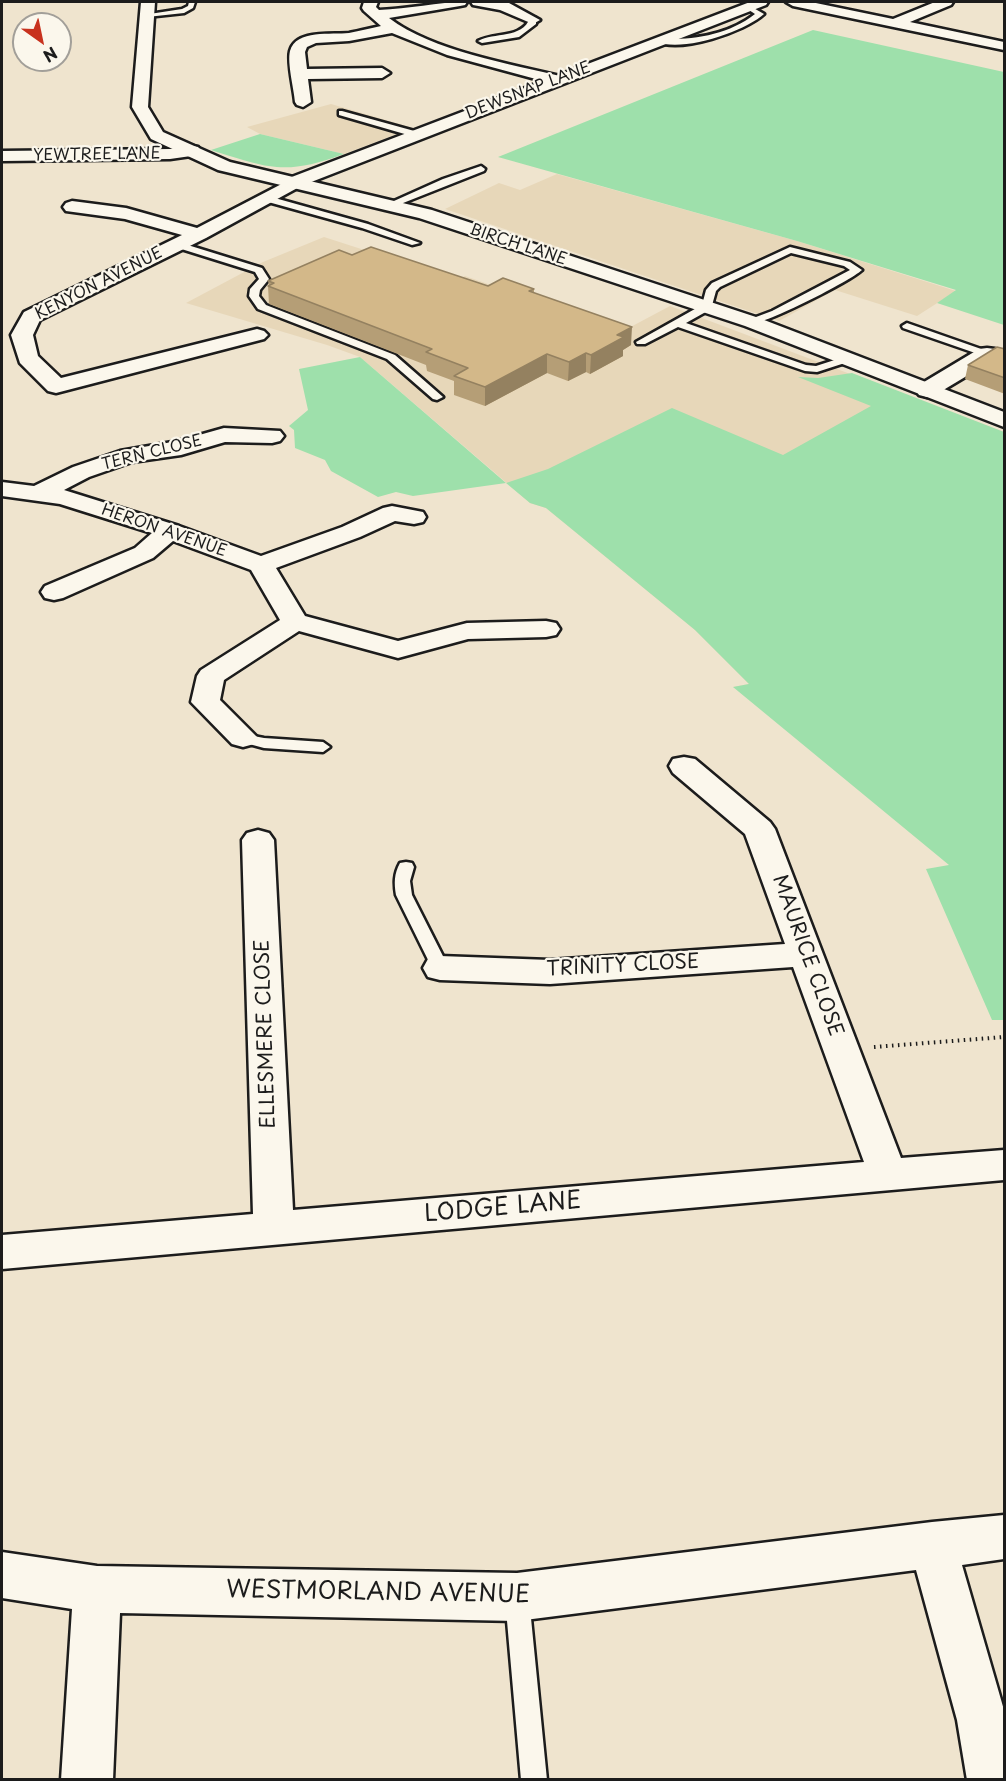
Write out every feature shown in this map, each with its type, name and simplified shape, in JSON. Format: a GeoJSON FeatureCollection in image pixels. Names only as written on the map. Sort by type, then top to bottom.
{"type":"FeatureCollection","features":[{"type":"Feature","properties":{"kind":"street"},"geometry":{"type":"LineString","coordinates":[[373,8],[404,13],[460,2]]}},
{"type":"Feature","properties":{"kind":"street"},"geometry":{"type":"LineString","coordinates":[[478,2],[504,6],[533,20]]}},
{"type":"Feature","properties":{"kind":"street"},"geometry":{"type":"LineString","coordinates":[[793,2],[1005,46]]}},
{"type":"Feature","properties":{"kind":"street"},"geometry":{"type":"LineString","coordinates":[[895,23],[946,2]]}},
{"type":"Feature","properties":{"kind":"street","name":"DEWSNAP LANE"},"geometry":{"type":"LineString","coordinates":[[295,182],[754,4]]}},
{"type":"Feature","properties":{"kind":"street","name":"BIRCH LANE"},"geometry":{"type":"LineString","coordinates":[[148,8],[140,107],[157,135],[224,166],[425,214],[752,322],[1005,420]]}},
{"type":"Feature","properties":{"kind":"street"},"geometry":{"type":"LineString","coordinates":[[373,8],[394,28],[436,45],[487,62],[558,80]]}},
{"type":"Feature","properties":{"kind":"street"},"geometry":{"type":"LineString","coordinates":[[303,102],[297,52],[304,42],[394,28]]}},
{"type":"Feature","properties":{"kind":"street"},"geometry":{"type":"LineString","coordinates":[[299,74],[382,73]]}},
{"type":"Feature","properties":{"kind":"street","name":"YEWTREE LANE"},"geometry":{"type":"LineString","coordinates":[[2,156],[176,154],[192,151]]}},
{"type":"Feature","properties":{"kind":"street","name":"KENYON AVENUE"},"geometry":{"type":"LineString","coordinates":[[257,335],[56,386],[28,358],[22,335],[31,316],[178,245],[295,182]]}},
{"type":"Feature","properties":{"kind":"street"},"geometry":{"type":"LineString","coordinates":[[72,207],[126,214],[199,234]]}},
{"type":"Feature","properties":{"kind":"street"},"geometry":{"type":"LineString","coordinates":[[927,390],[996,357]]}},
{"type":"Feature","properties":{"kind":"street","name":"TERN CLOSE"},"geometry":{"type":"LineString","coordinates":[[38,493],[81,472],[128,456],[181,448],[224,435],[272,436]]}},
{"type":"Feature","properties":{"kind":"street","name":"HERON AVENUE"},"geometry":{"type":"LineString","coordinates":[[2,489],[63,497],[170,531],[261,565]]}},
{"type":"Feature","properties":{"kind":"street"},"geometry":{"type":"LineString","coordinates":[[414,518],[392,513],[351,532],[261,565],[295,622],[398,650],[467,631],[546,628]]}},
{"type":"Feature","properties":{"kind":"street"},"geometry":{"type":"LineString","coordinates":[[54,592],[144,553],[170,531]]}},
{"type":"Feature","properties":{"kind":"street"},"geometry":{"type":"LineString","coordinates":[[243,738],[205,702],[210,676],[295,622]]}},
{"type":"Feature","properties":{"kind":"street","name":"MAURICE CLOSE"},"geometry":{"type":"LineString","coordinates":[[684,766],[759,829],[888,1175]]}},
{"type":"Feature","properties":{"kind":"street","name":"ELLESMERE CLOSE"},"geometry":{"type":"LineString","coordinates":[[258,840],[274,1228]]}},
{"type":"Feature","properties":{"kind":"street","name":"TRINITY CLOSE"},"geometry":{"type":"LineString","coordinates":[[440,968],[550,972],[806,954]]}},
{"type":"Feature","properties":{"kind":"street","name":"LODGE LANE"},"geometry":{"type":"LineString","coordinates":[[2,1252],[1005,1165]]}},
{"type":"Feature","properties":{"kind":"street","name":"WESTMORLAND AVENUE"},"geometry":{"type":"LineString","coordinates":[[2,1575],[97,1589],[517,1597],[932,1544],[1005,1537]]}},
{"type":"Feature","properties":{"kind":"street"},"geometry":{"type":"LineString","coordinates":[[932,1544],[982,1720],[993,1779]]}},
{"type":"Feature","properties":{"kind":"street"},"geometry":{"type":"LineString","coordinates":[[87,1779],[97,1589]]}},
{"type":"Feature","properties":{"kind":"lane"},"geometry":{"type":"LineString","coordinates":[[148,8],[184,11],[191,7],[192,2]]}},
{"type":"Feature","properties":{"kind":"lane"},"geometry":{"type":"LineString","coordinates":[[482,41],[516,36],[532,24],[533,20]]}},
{"type":"Feature","properties":{"kind":"lane"},"geometry":{"type":"LineString","coordinates":[[342,113],[415,134]]}},
{"type":"Feature","properties":{"kind":"lane"},"geometry":{"type":"LineString","coordinates":[[390,205],[481,169]]}},
{"type":"Feature","properties":{"kind":"lane"},"geometry":{"type":"LineString","coordinates":[[264,198],[365,226],[415,243]]}},
{"type":"Feature","properties":{"kind":"lane"},"geometry":{"type":"LineString","coordinates":[[178,245],[259,270],[264,279],[255,289],[254,297],[262,307],[391,357],[437,397]]}},
{"type":"Feature","properties":{"kind":"lane"},"geometry":{"type":"LineString","coordinates":[[641,342],[707,307],[711,290],[716,285],[790,250],[806,252],[848,264],[857,270],[776,313],[752,322]]}},
{"type":"Feature","properties":{"kind":"lane"},"geometry":{"type":"LineString","coordinates":[[677,323],[806,368],[817,369],[847,359]]}},
{"type":"Feature","properties":{"kind":"lane"},"geometry":{"type":"LineString","coordinates":[[907,326],[996,357]]}},
{"type":"Feature","properties":{"kind":"lane"},"geometry":{"type":"LineString","coordinates":[[243,738],[264,743],[322,747]]}},
{"type":"Feature","properties":{"kind":"lane"},"geometry":{"type":"LineString","coordinates":[[406,867],[402,881],[404,895],[440,968]]}},
{"type":"Feature","properties":{"kind":"lane"},"geometry":{"type":"LineString","coordinates":[[517,1597],[534,1779]]}},
{"type":"Feature","properties":{"kind":"path"},"geometry":{"type":"LineString","coordinates":[[842,1049],[1005,1037]]}},
{"type":"Feature","properties":{"kind":"shaded area"},"geometry":{"type":"Polygon","coordinates":[[[331,104],[413,128],[344,154],[260,134],[247,127],[331,104]]]}},
{"type":"Feature","properties":{"kind":"shaded area"},"geometry":{"type":"Polygon","coordinates":[[[557,174],[797,241],[956,291],[917,316],[835,290],[779,321],[445,209],[499,183],[520,190],[557,174]]]}},
{"type":"Feature","properties":{"kind":"shaded area"},"geometry":{"type":"Polygon","coordinates":[[[324,237],[457,280],[465,276],[623,331],[670,306],[1004,432],[1004,757],[733,687],[749,684],[695,630],[546,508],[530,503],[360,357],[186,303],[263,262],[324,237]]]}},
{"type":"Feature","properties":{"kind":"green space"},"geometry":{"type":"Polygon","coordinates":[[[813,30],[1004,72],[1004,325],[937,303],[956,290],[797,241],[498,157],[813,30]]]}},
{"type":"Feature","properties":{"kind":"green space"},"geometry":{"type":"Polygon","coordinates":[[[260,134],[344,154],[306,165],[277,167],[211,150],[260,134]]]}},
{"type":"Feature","properties":{"kind":"green space"},"geometry":{"type":"Polygon","coordinates":[[[360,357],[506,483],[413,496],[396,492],[378,497],[331,471],[325,460],[295,448],[294,430],[289,426],[308,410],[299,369],[360,357]]]}},
{"type":"Feature","properties":{"kind":"green space"},"geometry":{"type":"Polygon","coordinates":[[[852,373],[1004,432],[1004,1020],[992,1020],[926,869],[949,865],[733,687],[749,684],[695,630],[546,508],[530,503],[506,483],[548,469],[672,408],[783,455],[871,406],[798,377],[818,378],[852,373]]]}},
{"type":"Feature","properties":{"kind":"building"},"geometry":{"type":"Polygon","coordinates":[[[371,247],[488,286],[503,278],[534,289],[529,291],[632,327],[617,335],[624,337],[591,355],[586,353],[569,362],[547,354],[485,387],[454,376],[468,368],[426,352],[432,349],[268,286],[274,283],[268,281],[339,250],[352,255],[371,247]]]}},
{"type":"Feature","properties":{"kind":"building"},"geometry":{"type":"Polygon","coordinates":[[[997,347],[1005,349],[1005,378],[968,365],[997,347]]]}}]}
